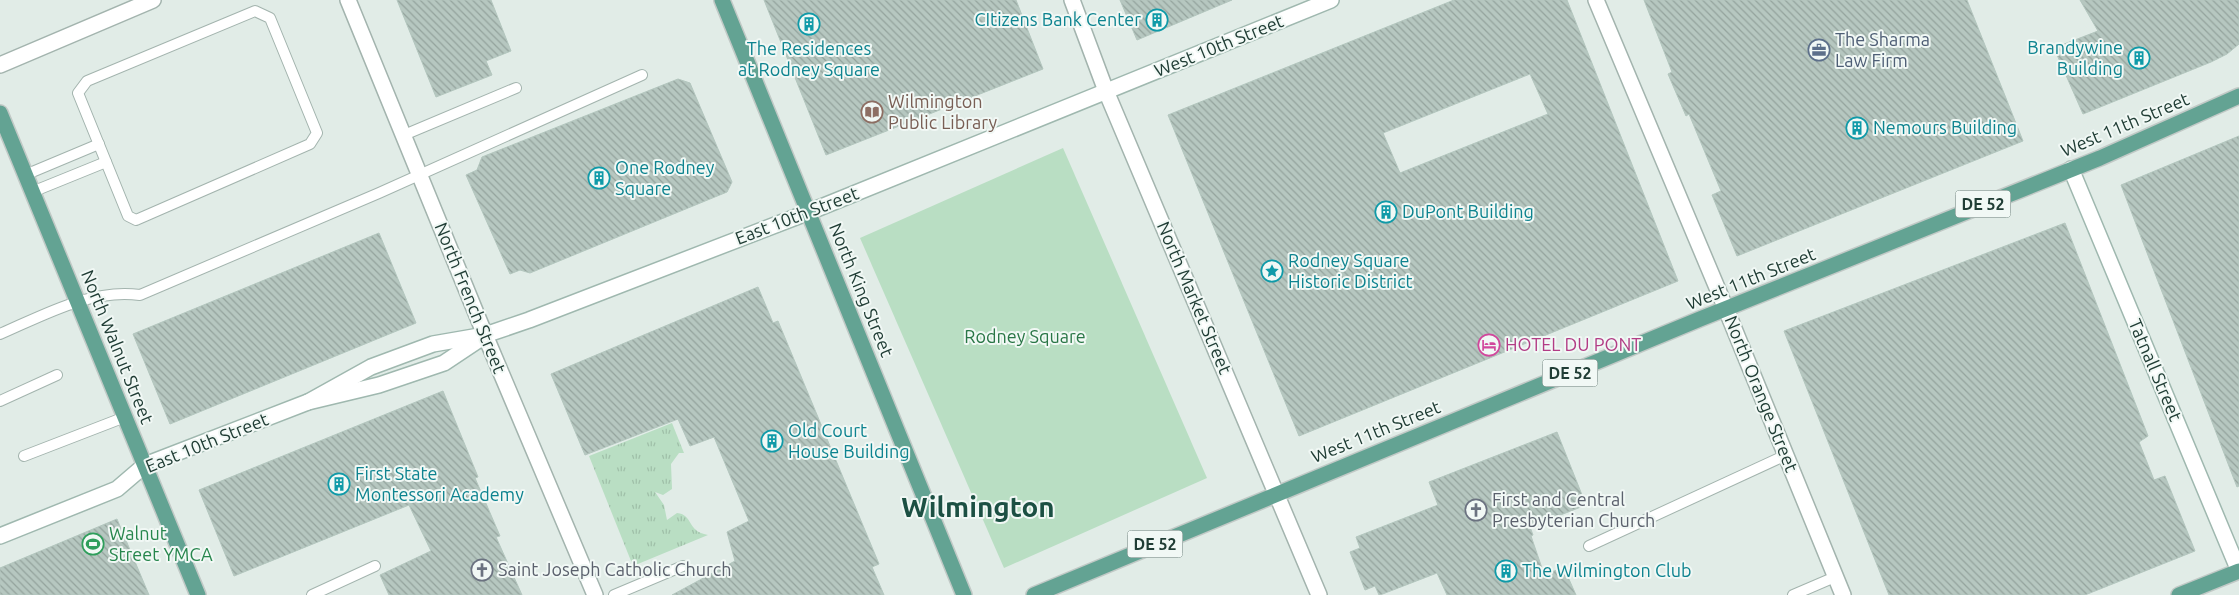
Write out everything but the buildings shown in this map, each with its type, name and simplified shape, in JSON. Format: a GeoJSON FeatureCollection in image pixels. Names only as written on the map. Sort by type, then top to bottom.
{"type":"FeatureCollection","features":[{"type":"Feature","properties":{"kind":"main road","name":"North King Street"},"geometry":{"type":"LineString","coordinates":[[722,0],[964,595]]}},
{"type":"Feature","properties":{"kind":"main road","name":"West 11th Street"},"geometry":{"type":"LineString","coordinates":[[1276,494],[2071,169],[2239,96]]}},
{"type":"Feature","properties":{"kind":"main road","name":"North Walnut Street"},"geometry":{"type":"LineString","coordinates":[[0,113],[198,595]]}},
{"type":"Feature","properties":{"kind":"main road","name":"DE 52"},"geometry":{"type":"LineString","coordinates":[[1034,595],[1276,494]]}},
{"type":"Feature","properties":{"kind":"main road"},"geometry":{"type":"LineString","coordinates":[[2178,595],[2239,571]]}},
{"type":"Feature","properties":{"kind":"street"},"geometry":{"type":"LineString","coordinates":[[0,65],[152,0]]}},
{"type":"Feature","properties":{"kind":"street","name":"North French Street"},"geometry":{"type":"LineString","coordinates":[[348,0],[485,335],[595,595]]}},
{"type":"Feature","properties":{"kind":"street","name":"North Market Street"},"geometry":{"type":"LineString","coordinates":[[1072,0],[1106,92],[1319,595]]}},
{"type":"Feature","properties":{"kind":"street","name":"West 10th Street"},"geometry":{"type":"LineString","coordinates":[[1106,92],[1305,5],[1331,0]]}},
{"type":"Feature","properties":{"kind":"street","name":"North Orange Street"},"geometry":{"type":"LineString","coordinates":[[1596,0],[1726,309],[1843,595]]}},
{"type":"Feature","properties":{"kind":"street","name":"East 10th Street"},"geometry":{"type":"LineString","coordinates":[[0,536],[116,488],[145,466],[308,402],[371,367],[433,344],[485,335],[529,320],[809,212],[1106,92]]}},
{"type":"Feature","properties":{"kind":"street","name":"Tatnall Street"},"geometry":{"type":"LineString","coordinates":[[2071,169],[2239,571]]}},
{"type":"Feature","properties":{"kind":"street","name":"East 10th Street"},"geometry":{"type":"LineString","coordinates":[[308,402],[379,385],[444,363],[485,335]]}},
{"type":"Feature","properties":{"kind":"lane"},"geometry":{"type":"LineString","coordinates":[[255,12],[270,18],[317,133],[310,144],[136,220],[128,216],[106,162],[78,93],[87,81],[255,12]]}},
{"type":"Feature","properties":{"kind":"lane"},"geometry":{"type":"LineString","coordinates":[[0,334],[78,301],[124,293],[140,295],[642,76]]}},
{"type":"Feature","properties":{"kind":"lane"},"geometry":{"type":"LineString","coordinates":[[404,135],[516,88]]}},
{"type":"Feature","properties":{"kind":"lane"},"geometry":{"type":"LineString","coordinates":[[25,175],[99,144]]}},
{"type":"Feature","properties":{"kind":"lane"},"geometry":{"type":"LineString","coordinates":[[32,192],[106,162]]}},
{"type":"Feature","properties":{"kind":"lane"},"geometry":{"type":"LineString","coordinates":[[0,401],[57,375]]}},
{"type":"Feature","properties":{"kind":"lane"},"geometry":{"type":"LineString","coordinates":[[24,456],[125,417]]}},
{"type":"Feature","properties":{"kind":"lane"},"geometry":{"type":"LineString","coordinates":[[1589,546],[1786,455]]}},
{"type":"Feature","properties":{"kind":"lane"},"geometry":{"type":"LineString","coordinates":[[312,595],[375,566]]}},
{"type":"Feature","properties":{"kind":"lane"},"geometry":{"type":"LineString","coordinates":[[614,595],[682,566]]}},
{"type":"Feature","properties":{"kind":"lane"},"geometry":{"type":"LineString","coordinates":[[1793,595],[1836,577]]}},
{"type":"Feature","properties":{"kind":"green space","name":"Rodney Square"},"geometry":{"type":"Polygon","coordinates":[[[1063,148],[1207,478],[1004,568],[860,238],[1063,148]]]}},
{"type":"Feature","properties":{"kind":"green space"},"geometry":{"type":"Polygon","coordinates":[[[672,423],[684,453],[679,453],[671,464],[672,489],[663,495],[655,492],[664,505],[667,520],[677,513],[682,514],[696,530],[708,535],[633,566],[589,456],[672,423]]]}},
{"type":"Feature","properties":{"kind":"place","name":"CItizens Bank Center"},"geometry":{"type":"Point","coordinates":[1157,20]}},
{"type":"Feature","properties":{"kind":"place","name":"The Residences at Rodney Square"},"geometry":{"type":"Point","coordinates":[809,24]}},
{"type":"Feature","properties":{"kind":"place","name":"The Sharma Law Firm"},"geometry":{"type":"Point","coordinates":[1819,50]}},
{"type":"Feature","properties":{"kind":"place","name":"Brandywine Building"},"geometry":{"type":"Point","coordinates":[2139,58]}},
{"type":"Feature","properties":{"kind":"place","name":"Wilmington Public Library"},"geometry":{"type":"Point","coordinates":[872,112]}},
{"type":"Feature","properties":{"kind":"place","name":"Nemours Building"},"geometry":{"type":"Point","coordinates":[1857,128]}},
{"type":"Feature","properties":{"kind":"place","name":"One Rodney Square"},"geometry":{"type":"Point","coordinates":[599,178]}},
{"type":"Feature","properties":{"kind":"place","name":"DuPont Building"},"geometry":{"type":"Point","coordinates":[1386,212]}},
{"type":"Feature","properties":{"kind":"place","name":"Rodney Square Historic District"},"geometry":{"type":"Point","coordinates":[1272,271]}},
{"type":"Feature","properties":{"kind":"place","name":"HOTEL DU PONT"},"geometry":{"type":"Point","coordinates":[1489,345]}},
{"type":"Feature","properties":{"kind":"place","name":"Old Court House Building"},"geometry":{"type":"Point","coordinates":[772,441]}},
{"type":"Feature","properties":{"kind":"place","name":"First State Montessori Academy"},"geometry":{"type":"Point","coordinates":[339,484]}},
{"type":"Feature","properties":{"kind":"place","name":"First and Central Presbyterian Church"},"geometry":{"type":"Point","coordinates":[1476,510]}},
{"type":"Feature","properties":{"kind":"place","name":"Walnut Street YMCA"},"geometry":{"type":"Point","coordinates":[93,544]}},
{"type":"Feature","properties":{"kind":"place","name":"Saint Joseph Catholic Church"},"geometry":{"type":"Point","coordinates":[482,570]}},
{"type":"Feature","properties":{"kind":"place","name":"The Wilmington Club"},"geometry":{"type":"Point","coordinates":[1506,571]}},
{"type":"Feature","properties":{"kind":"district","name":"Wilmington"},"geometry":{"type":"Point","coordinates":[978,507]}}]}
